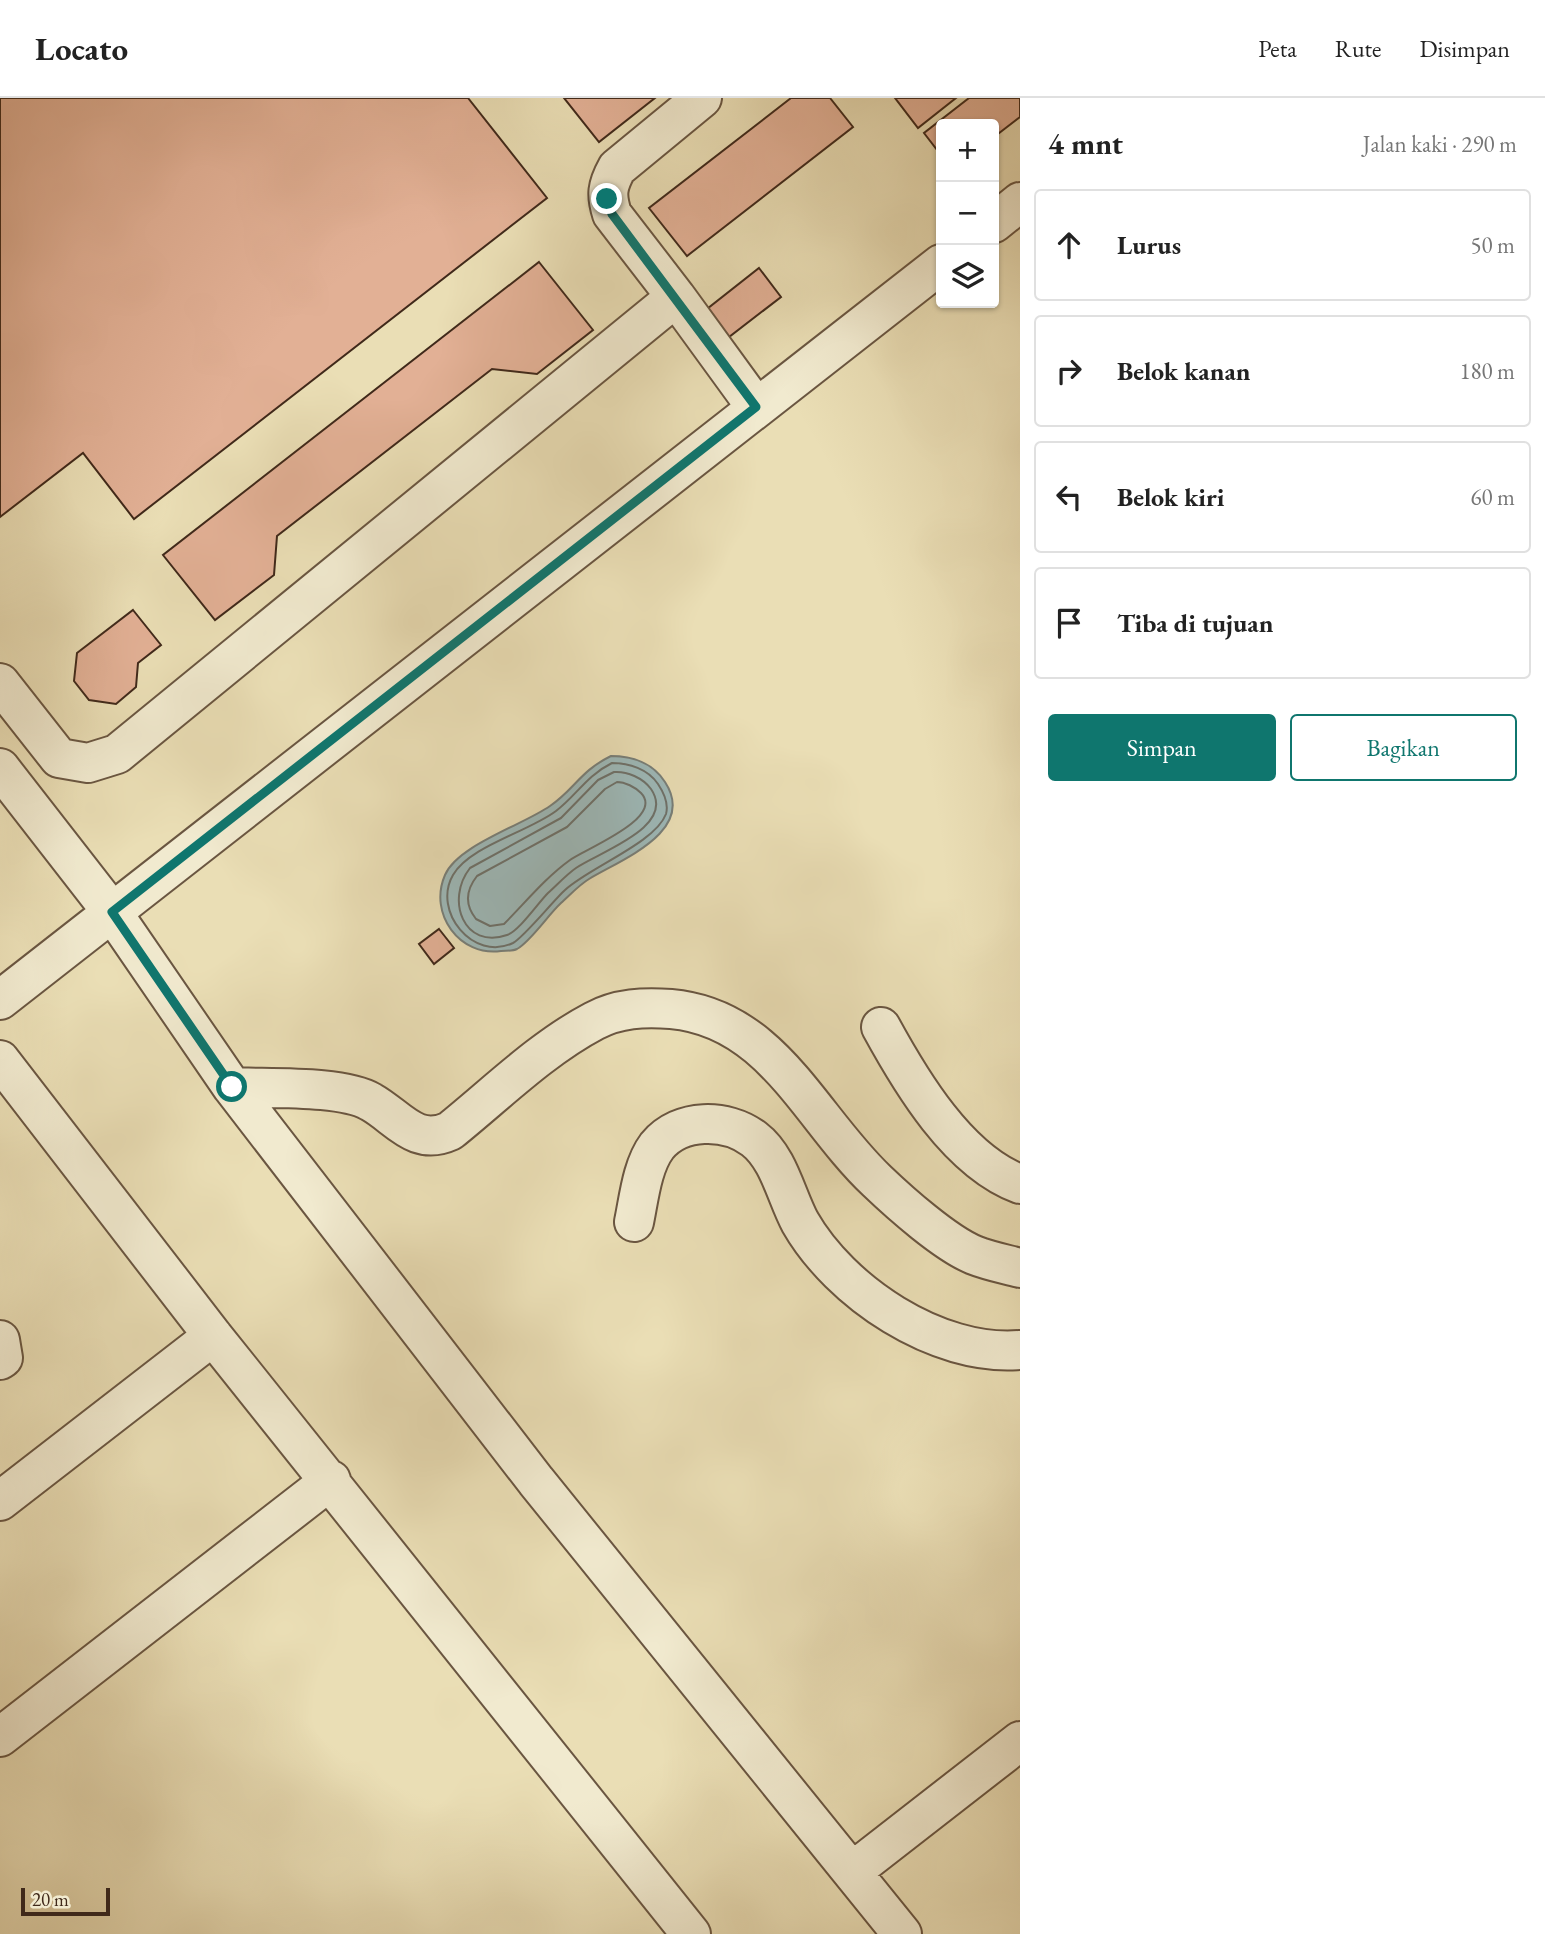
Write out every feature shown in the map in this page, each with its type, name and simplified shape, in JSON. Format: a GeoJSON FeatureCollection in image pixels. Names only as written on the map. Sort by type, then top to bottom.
{"type":"FeatureCollection","features":[{"type":"Feature","properties":{"kind":"street"},"geometry":{"type":"LineString","coordinates":[[702,98],[617,169],[608,184],[607,199],[612,214],[756,407]]}},
{"type":"Feature","properties":{"kind":"street"},"geometry":{"type":"LineString","coordinates":[[999,219],[1020,202]]}},
{"type":"Feature","properties":{"kind":"street"},"geometry":{"type":"LineString","coordinates":[[0,1000],[936,268]]}},
{"type":"Feature","properties":{"kind":"street"},"geometry":{"type":"LineString","coordinates":[[0,683],[59,758],[88,763],[117,754],[676,297]]}},
{"type":"Feature","properties":{"kind":"street"},"geometry":{"type":"LineString","coordinates":[[0,768],[112,912],[232,1087],[536,1481],[902,1934]]}},
{"type":"Feature","properties":{"kind":"street"},"geometry":{"type":"LineString","coordinates":[[232,1087],[349,1093],[371,1102],[415,1133],[439,1136],[450,1132],[553,1047],[594,1021],[620,1010],[652,1008],[691,1011],[737,1029],[769,1054],[876,1180],[920,1218],[972,1254],[1020,1268]]}},
{"type":"Feature","properties":{"kind":"street"},"geometry":{"type":"LineString","coordinates":[[881,1027],[906,1073],[979,1162],[1020,1184]]}},
{"type":"Feature","properties":{"kind":"street"},"geometry":{"type":"LineString","coordinates":[[0,1060],[213,1336],[331,1480],[691,1934]]}},
{"type":"Feature","properties":{"kind":"street"},"geometry":{"type":"LineString","coordinates":[[634,1222],[645,1173],[657,1147],[676,1130],[704,1123],[729,1127],[754,1139],[773,1161],[788,1200],[816,1249],[872,1301],[922,1329],[966,1345],[1004,1351],[1020,1350]]}},
{"type":"Feature","properties":{"kind":"street"},"geometry":{"type":"LineString","coordinates":[[0,1501],[213,1336]]}},
{"type":"Feature","properties":{"kind":"street"},"geometry":{"type":"LineString","coordinates":[[0,1340],[3,1358],[0,1360]]}},
{"type":"Feature","properties":{"kind":"street"},"geometry":{"type":"LineString","coordinates":[[0,1737],[331,1480]]}},
{"type":"Feature","properties":{"kind":"street"},"geometry":{"type":"LineString","coordinates":[[853,1871],[1020,1741]]}},
{"type":"Feature","properties":{"kind":"water"},"geometry":{"type":"Polygon","coordinates":[[[611,756],[627,757],[641,762],[660,775],[672,799],[671,815],[664,829],[636,852],[582,884],[517,949],[486,951],[461,940],[444,918],[441,904],[445,875],[452,864],[492,836],[550,806],[584,774],[611,756]]]}},
{"type":"Feature","properties":{"kind":"building"},"geometry":{"type":"Polygon","coordinates":[[[0,98],[468,98],[547,198],[134,519],[83,453],[0,517],[0,98]]]}},
{"type":"Feature","properties":{"kind":"building"},"geometry":{"type":"Polygon","coordinates":[[[564,98],[655,98],[599,142],[564,98]]]}},
{"type":"Feature","properties":{"kind":"building"},"geometry":{"type":"Polygon","coordinates":[[[791,98],[830,98],[853,127],[687,256],[649,208],[791,98]]]}},
{"type":"Feature","properties":{"kind":"building"},"geometry":{"type":"Polygon","coordinates":[[[895,98],[956,98],[918,128],[895,98]]]}},
{"type":"Feature","properties":{"kind":"building"},"geometry":{"type":"Polygon","coordinates":[[[969,98],[1020,98],[1020,117],[999,133],[999,119],[942,119],[969,98]]]}},
{"type":"Feature","properties":{"kind":"building"},"geometry":{"type":"Polygon","coordinates":[[[936,124],[936,149],[924,133],[936,124]]]}},
{"type":"Feature","properties":{"kind":"building"},"geometry":{"type":"Polygon","coordinates":[[[539,262],[593,330],[537,374],[492,369],[277,536],[274,575],[215,620],[163,555],[539,262]]]}},
{"type":"Feature","properties":{"kind":"building"},"geometry":{"type":"Polygon","coordinates":[[[759,268],[781,297],[729,337],[707,309],[759,268]]]}},
{"type":"Feature","properties":{"kind":"building"},"geometry":{"type":"Polygon","coordinates":[[[133,610],[161,645],[138,663],[136,687],[116,704],[89,700],[74,681],[77,653],[133,610]]]}},
{"type":"Feature","properties":{"kind":"building"},"geometry":{"type":"Polygon","coordinates":[[[439,929],[454,948],[434,964],[419,944],[439,929]]]}},
{"type":"Feature","properties":{"kind":"route"},"geometry":{"type":"LineString","coordinates":[[232,1087],[112,912],[756,407],[612,214],[607,199]]}}]}
